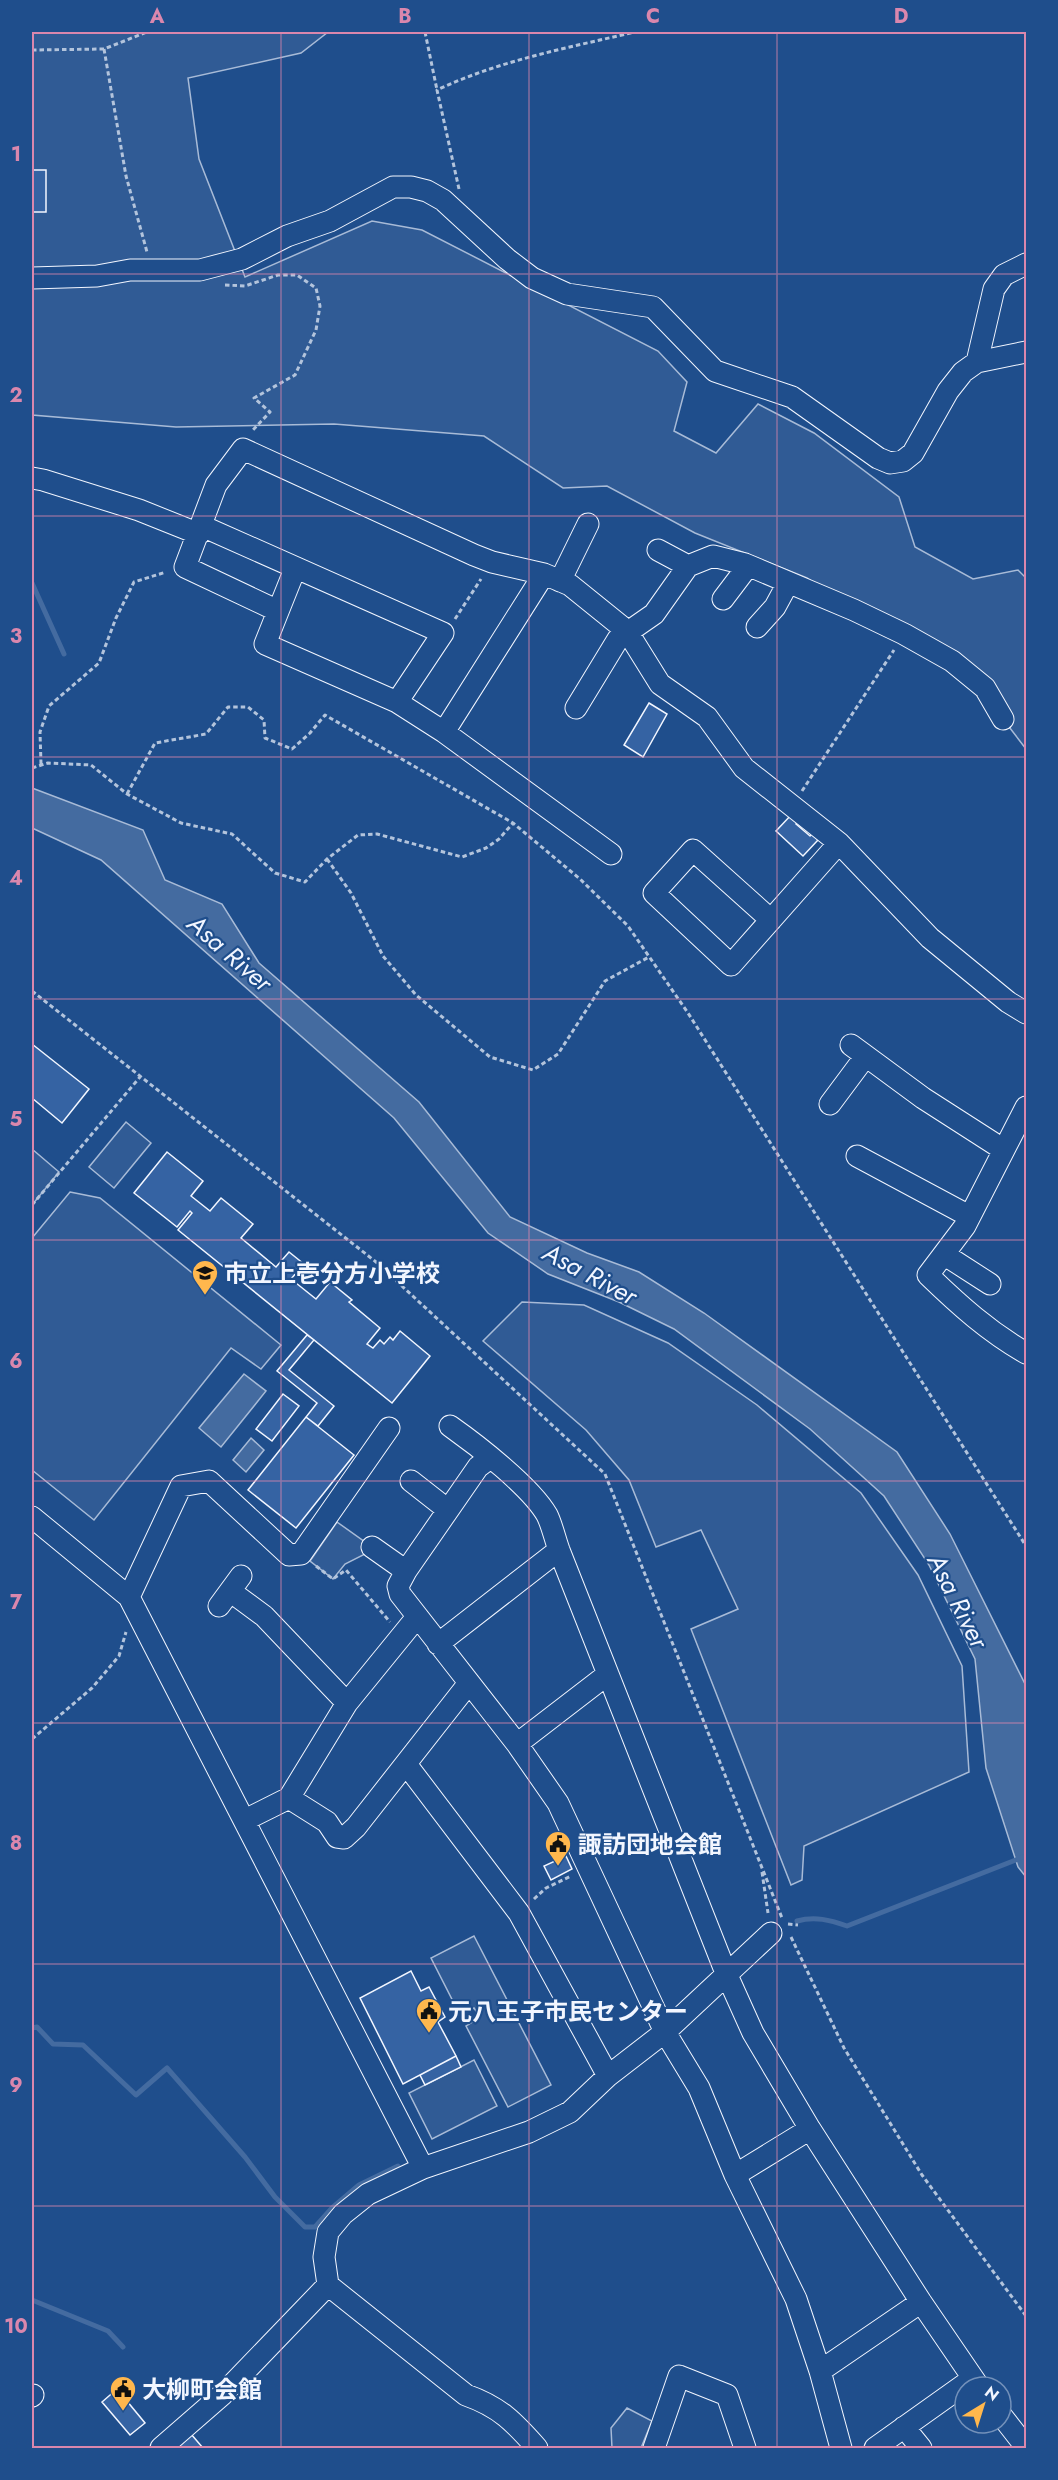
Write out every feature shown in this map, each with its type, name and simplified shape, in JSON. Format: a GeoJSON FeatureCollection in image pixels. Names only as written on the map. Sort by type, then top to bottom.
{"type":"FeatureCollection","features":[{"type":"Feature","properties":{"kind":"street"},"geometry":{"type":"LineString","coordinates":[[32,278],[97,276],[130,270],[200,270],[242,259],[287,236],[330,221],[393,187],[411,187],[427,191],[443,200],[507,259],[532,278],[567,294],[653,307],[715,371],[792,397],[878,458],[890,463],[903,461],[913,453],[948,391],[963,372],[976,362],[1026,352]]}},
{"type":"Feature","properties":{"kind":"street"},"geometry":{"type":"LineString","coordinates":[[976,362],[994,289],[1004,275],[1026,264]]}},
{"type":"Feature","properties":{"kind":"street"},"geometry":{"type":"LineString","coordinates":[[278,611],[185,567],[201,530],[216,485],[243,449],[492,562],[552,577],[570,585],[627,631],[660,684],[707,717],[744,768],[839,843],[930,938],[1008,1002],[1026,1013]]}},
{"type":"Feature","properties":{"kind":"street"},"geometry":{"type":"LineString","coordinates":[[32,478],[201,530],[290,563],[295,569],[443,633],[397,702]]}},
{"type":"Feature","properties":{"kind":"street"},"geometry":{"type":"LineString","coordinates":[[444,732],[588,524]]}},
{"type":"Feature","properties":{"kind":"street"},"geometry":{"type":"LineString","coordinates":[[658,550],[688,566]]}},
{"type":"Feature","properties":{"kind":"street"},"geometry":{"type":"LineString","coordinates":[[576,708],[618,639],[654,614],[688,566],[713,556],[748,566],[788,582],[904,634],[952,661],[985,688],[1003,719]]}},
{"type":"Feature","properties":{"kind":"street"},"geometry":{"type":"LineString","coordinates":[[723,599],[748,566]]}},
{"type":"Feature","properties":{"kind":"street"},"geometry":{"type":"LineString","coordinates":[[295,569],[265,644],[397,702],[444,732],[610,854]]}},
{"type":"Feature","properties":{"kind":"street"},"geometry":{"type":"LineString","coordinates":[[757,627],[775,607],[788,582]]}},
{"type":"Feature","properties":{"kind":"street"},"geometry":{"type":"LineString","coordinates":[[771,920],[693,849],[654,893],[731,965],[771,920],[839,843]]}},
{"type":"Feature","properties":{"kind":"street"},"geometry":{"type":"LineString","coordinates":[[830,1104],[858,1051],[1004,1150]]}},
{"type":"Feature","properties":{"kind":"street"},"geometry":{"type":"LineString","coordinates":[[1026,1107],[965,1226],[928,1275],[974,1318],[1003,1340],[1026,1353]]}},
{"type":"Feature","properties":{"kind":"street"},"geometry":{"type":"LineString","coordinates":[[857,1156],[969,1216]]}},
{"type":"Feature","properties":{"kind":"street"},"geometry":{"type":"LineString","coordinates":[[945,1255],[990,1284]]}},
{"type":"Feature","properties":{"kind":"street"},"geometry":{"type":"LineString","coordinates":[[450,1426],[482,1449],[534,1498],[547,1515],[726,1973],[753,2033],[810,2128],[971,2375]]}},
{"type":"Feature","properties":{"kind":"street"},"geometry":{"type":"LineString","coordinates":[[129,1597],[181,1486],[209,1481],[289,1555],[301,1554],[389,1428]]}},
{"type":"Feature","properties":{"kind":"street"},"geometry":{"type":"LineString","coordinates":[[490,1458],[478,1467],[406,1571],[398,1586],[400,1594],[517,1744],[558,1803],[665,2032],[699,2088],[735,2175],[796,2299],[820,2371],[841,2448]]}},
{"type":"Feature","properties":{"kind":"street"},"geometry":{"type":"LineString","coordinates":[[411,1481],[448,1510]]}},
{"type":"Feature","properties":{"kind":"street"},"geometry":{"type":"LineString","coordinates":[[32,1517],[129,1597],[423,2168]]}},
{"type":"Feature","properties":{"kind":"street"},"geometry":{"type":"LineString","coordinates":[[372,1547],[406,1571]]}},
{"type":"Feature","properties":{"kind":"street"},"geometry":{"type":"LineString","coordinates":[[438,1644],[559,1550]]}},
{"type":"Feature","properties":{"kind":"street"},"geometry":{"type":"LineString","coordinates":[[230,1591],[264,1616],[347,1703]]}},
{"type":"Feature","properties":{"kind":"street"},"geometry":{"type":"LineString","coordinates":[[245,1820],[289,1798],[347,1703],[417,1617]]}},
{"type":"Feature","properties":{"kind":"street"},"geometry":{"type":"LineString","coordinates":[[517,1744],[608,1674]]}},
{"type":"Feature","properties":{"kind":"street"},"geometry":{"type":"LineString","coordinates":[[289,1798],[327,1822],[337,1837],[344,1838],[356,1827],[470,1683]]}},
{"type":"Feature","properties":{"kind":"street"},"geometry":{"type":"LineString","coordinates":[[406,1764],[519,1913],[609,2076]]}},
{"type":"Feature","properties":{"kind":"street"},"geometry":{"type":"LineString","coordinates":[[537,2448],[512,2420],[488,2403],[466,2395],[328,2285],[324,2257],[328,2232],[343,2214],[368,2194],[423,2168],[529,2132],[570,2112],[609,2076],[665,2032],[771,1933]]}},
{"type":"Feature","properties":{"kind":"street"},"geometry":{"type":"LineString","coordinates":[[735,2175],[810,2128]]}},
{"type":"Feature","properties":{"kind":"street"},"geometry":{"type":"LineString","coordinates":[[161,2448],[223,2394],[328,2285]]}},
{"type":"Feature","properties":{"kind":"street"},"geometry":{"type":"LineString","coordinates":[[820,2371],[921,2302]]}},
{"type":"Feature","properties":{"kind":"street"},"geometry":{"type":"LineString","coordinates":[[654,2448],[679,2376],[728,2395],[745,2448]]}},
{"type":"Feature","properties":{"kind":"street"},"geometry":{"type":"LineString","coordinates":[[875,2448],[953,2397]]}},
{"type":"Feature","properties":{"kind":"street"},"geometry":{"type":"LineString","coordinates":[[904,2427],[921,2448]]}},
{"type":"Feature","properties":{"kind":"street"},"geometry":{"type":"LineString","coordinates":[[1013,2430],[1026,2447]]}},
{"type":"Feature","properties":{"kind":"path"},"geometry":{"type":"LineString","coordinates":[[32,51],[104,50],[147,32]]}},
{"type":"Feature","properties":{"kind":"path"},"geometry":{"type":"LineString","coordinates":[[425,32],[459,187],[456,211]]}},
{"type":"Feature","properties":{"kind":"path"},"geometry":{"type":"LineString","coordinates":[[437,90],[474,72],[504,63],[635,32]]}},
{"type":"Feature","properties":{"kind":"path"},"geometry":{"type":"LineString","coordinates":[[104,50],[126,176],[153,271]]}},
{"type":"Feature","properties":{"kind":"path"},"geometry":{"type":"LineString","coordinates":[[200,270],[219,284],[245,286],[278,275],[297,275],[316,288],[320,306],[316,330],[295,375],[254,398],[270,412],[255,426],[243,449]]}},
{"type":"Feature","properties":{"kind":"path"},"geometry":{"type":"LineString","coordinates":[[443,633],[448,631],[492,562]]}},
{"type":"Feature","properties":{"kind":"path"},"geometry":{"type":"LineString","coordinates":[[41,765],[40,732],[49,706],[99,663],[116,618],[134,582],[185,567]]}},
{"type":"Feature","properties":{"kind":"path"},"geometry":{"type":"LineString","coordinates":[[793,806],[904,634]]}},
{"type":"Feature","properties":{"kind":"path"},"geometry":{"type":"LineString","coordinates":[[127,794],[155,743],[207,734],[228,707],[248,707],[264,720],[265,738],[292,748],[310,733],[325,715],[513,823],[580,879],[628,926],[650,957],[1026,1546]]}},
{"type":"Feature","properties":{"kind":"path"},"geometry":{"type":"LineString","coordinates":[[32,768],[48,763],[91,765],[127,794],[181,823],[232,834],[275,873],[305,882],[327,859],[358,835],[377,834],[462,857],[486,849],[499,839],[513,823]]}},
{"type":"Feature","properties":{"kind":"path"},"geometry":{"type":"LineString","coordinates":[[327,859],[351,893],[382,956],[416,995],[490,1057],[533,1070],[558,1054],[605,981],[650,957]]}},
{"type":"Feature","properties":{"kind":"path"},"geometry":{"type":"LineString","coordinates":[[32,1205],[140,1077]]}},
{"type":"Feature","properties":{"kind":"path"},"geometry":{"type":"LineString","coordinates":[[301,1554],[333,1579],[345,1570],[401,1636]]}},
{"type":"Feature","properties":{"kind":"path"},"geometry":{"type":"LineString","coordinates":[[32,1739],[92,1688],[119,1656],[124,1635],[130,1626]]}},
{"type":"Feature","properties":{"kind":"path"},"geometry":{"type":"LineString","coordinates":[[761,1865],[771,1933]]}},
{"type":"Feature","properties":{"kind":"path"},"geometry":{"type":"LineString","coordinates":[[519,1913],[546,1888],[589,1867]]}},
{"type":"Feature","properties":{"kind":"shaded area"},"geometry":{"type":"Polygon","coordinates":[[[32,32],[328,32],[301,53],[188,78],[199,159],[245,277],[372,221],[422,230],[658,351],[687,382],[674,431],[716,453],[758,404],[814,433],[899,497],[915,547],[973,579],[1018,570],[1026,578],[1026,749],[1003,719],[985,688],[854,610],[807,578],[695,533],[607,486],[563,488],[484,436],[334,424],[176,427],[32,415],[32,32]]]}},
{"type":"Feature","properties":{"kind":"shaded area"},"geometry":{"type":"Polygon","coordinates":[[[126,1122],[151,1143],[114,1188],[89,1167],[126,1122]]]}},
{"type":"Feature","properties":{"kind":"shaded area"},"geometry":{"type":"Polygon","coordinates":[[[32,1149],[59,1172],[32,1205],[32,1149]]]}},
{"type":"Feature","properties":{"kind":"shaded area"},"geometry":{"type":"Polygon","coordinates":[[[70,1192],[100,1198],[281,1345],[261,1369],[231,1348],[94,1520],[32,1470],[32,1238],[70,1192]]]}},
{"type":"Feature","properties":{"kind":"shaded area"},"geometry":{"type":"Polygon","coordinates":[[[522,1302],[584,1305],[668,1343],[757,1405],[861,1493],[918,1575],[962,1666],[969,1772],[804,1846],[802,1880],[791,1885],[691,1629],[738,1609],[701,1530],[656,1547],[629,1480],[586,1430],[483,1341],[522,1302]]]}},
{"type":"Feature","properties":{"kind":"shaded area"},"geometry":{"type":"Polygon","coordinates":[[[337,1522],[372,1547],[369,1552],[345,1564],[333,1579],[310,1561],[337,1522]]]}},
{"type":"Feature","properties":{"kind":"shaded area"},"geometry":{"type":"Polygon","coordinates":[[[474,1936],[551,2085],[508,2107],[466,2026],[480,2017],[474,2008],[460,2015],[431,1958],[474,1936]]]}},
{"type":"Feature","properties":{"kind":"shaded area"},"geometry":{"type":"Polygon","coordinates":[[[474,2060],[497,2106],[432,2139],[409,2093],[474,2060]]]}},
{"type":"Feature","properties":{"kind":"shaded area"},"geometry":{"type":"Polygon","coordinates":[[[627,2408],[652,2421],[641,2448],[612,2448],[611,2428],[627,2408]]]}},
{"type":"Feature","properties":{"kind":"water","name":"Asa River"},"geometry":{"type":"Polygon","coordinates":[[[32,788],[143,830],[165,880],[222,904],[259,963],[419,1102],[510,1217],[587,1253],[639,1272],[704,1313],[897,1452],[950,1534],[1026,1686],[1026,1877],[1018,1867],[986,1768],[975,1659],[929,1565],[884,1496],[810,1429],[674,1329],[619,1302],[548,1274],[488,1233],[394,1118],[101,860],[32,828],[32,788]]]}},
{"type":"Feature","properties":{"kind":"water"},"geometry":{"type":"Polygon","coordinates":[[[244,1374],[266,1391],[221,1447],[199,1428],[244,1374]]]}},
{"type":"Feature","properties":{"kind":"water"},"geometry":{"type":"Polygon","coordinates":[[[251,1438],[264,1450],[246,1472],[233,1460],[251,1438]]]}},
{"type":"Feature","properties":{"kind":"building"},"geometry":{"type":"Polygon","coordinates":[[[32,170],[46,170],[46,212],[32,212],[32,170]]]}},
{"type":"Feature","properties":{"kind":"building"},"geometry":{"type":"Polygon","coordinates":[[[649,703],[667,714],[643,757],[624,745],[649,703]]]}},
{"type":"Feature","properties":{"kind":"building"},"geometry":{"type":"Polygon","coordinates":[[[792,814],[799,821],[796,824],[810,836],[812,833],[818,840],[803,856],[776,831],[792,814]]]}},
{"type":"Feature","properties":{"kind":"building"},"geometry":{"type":"Polygon","coordinates":[[[32,1044],[89,1089],[62,1123],[32,1098],[32,1044]]]}},
{"type":"Feature","properties":{"kind":"building"},"geometry":{"type":"Polygon","coordinates":[[[167,1152],[203,1181],[191,1196],[210,1211],[221,1198],[253,1224],[241,1238],[276,1267],[289,1252],[304,1264],[291,1279],[316,1299],[330,1282],[352,1300],[349,1302],[380,1328],[367,1344],[373,1348],[380,1340],[384,1344],[390,1337],[393,1340],[400,1331],[430,1356],[392,1403],[178,1230],[192,1213],[190,1211],[177,1227],[134,1193],[167,1152]]]}},
{"type":"Feature","properties":{"kind":"building"},"geometry":{"type":"Polygon","coordinates":[[[307,1335],[314,1340],[289,1370],[334,1406],[318,1426],[306,1417],[317,1403],[277,1371],[307,1335]]]}},
{"type":"Feature","properties":{"kind":"building"},"geometry":{"type":"Polygon","coordinates":[[[283,1394],[299,1406],[272,1441],[256,1429],[283,1394]]]}},
{"type":"Feature","properties":{"kind":"building"},"geometry":{"type":"Polygon","coordinates":[[[306,1417],[354,1455],[296,1528],[248,1490],[306,1417]]]}},
{"type":"Feature","properties":{"kind":"building","name":"諏訪団地会館"},"geometry":{"type":"Polygon","coordinates":[[[566,1856],[572,1869],[551,1880],[544,1866],[566,1856]]]}},
{"type":"Feature","properties":{"kind":"building"},"geometry":{"type":"Polygon","coordinates":[[[411,1971],[421,1991],[429,1987],[445,2017],[438,2022],[456,2056],[403,2084],[360,1998],[411,1971]]]}},
{"type":"Feature","properties":{"kind":"building"},"geometry":{"type":"Polygon","coordinates":[[[456,2056],[461,2067],[425,2085],[420,2075],[456,2056]]]}},
{"type":"Feature","properties":{"kind":"building","name":"大柳町会館"},"geometry":{"type":"Polygon","coordinates":[[[117,2389],[145,2423],[130,2435],[102,2402],[117,2389]]]}},
{"type":"Feature","properties":{"kind":"building"},"geometry":{"type":"Polygon","coordinates":[[[191,2434],[203,2448],[180,2448],[178,2445],[191,2434]]]}},
{"type":"Feature","properties":{"kind":"waterway"},"geometry":{"type":"LineString","coordinates":[[32,583],[64,654]]}},
{"type":"Feature","properties":{"kind":"waterway"},"geometry":{"type":"LineString","coordinates":[[797,1921],[822,1919],[847,1926],[1026,1856]]}},
{"type":"Feature","properties":{"kind":"waterway"},"geometry":{"type":"LineString","coordinates":[[32,2028],[37,2027],[53,2044],[83,2045],[136,2095],[167,2068],[245,2157],[275,2197],[305,2227],[315,2227],[332,2208],[359,2185],[398,2166]]}},
{"type":"Feature","properties":{"kind":"waterway"},"geometry":{"type":"LineString","coordinates":[[32,2300],[108,2331],[123,2347]]}},
{"type":"Feature","properties":{"kind":"place","name":"市立上壱分方小学校"},"geometry":{"type":"Point","coordinates":[205,1296]}},
{"type":"Feature","properties":{"kind":"place","name":"諏訪団地会館"},"geometry":{"type":"Point","coordinates":[558,1867]}},
{"type":"Feature","properties":{"kind":"place","name":"元八王子市民センター"},"geometry":{"type":"Point","coordinates":[429,2034]}},
{"type":"Feature","properties":{"kind":"place","name":"大柳町会館"},"geometry":{"type":"Point","coordinates":[123,2412]}}]}
